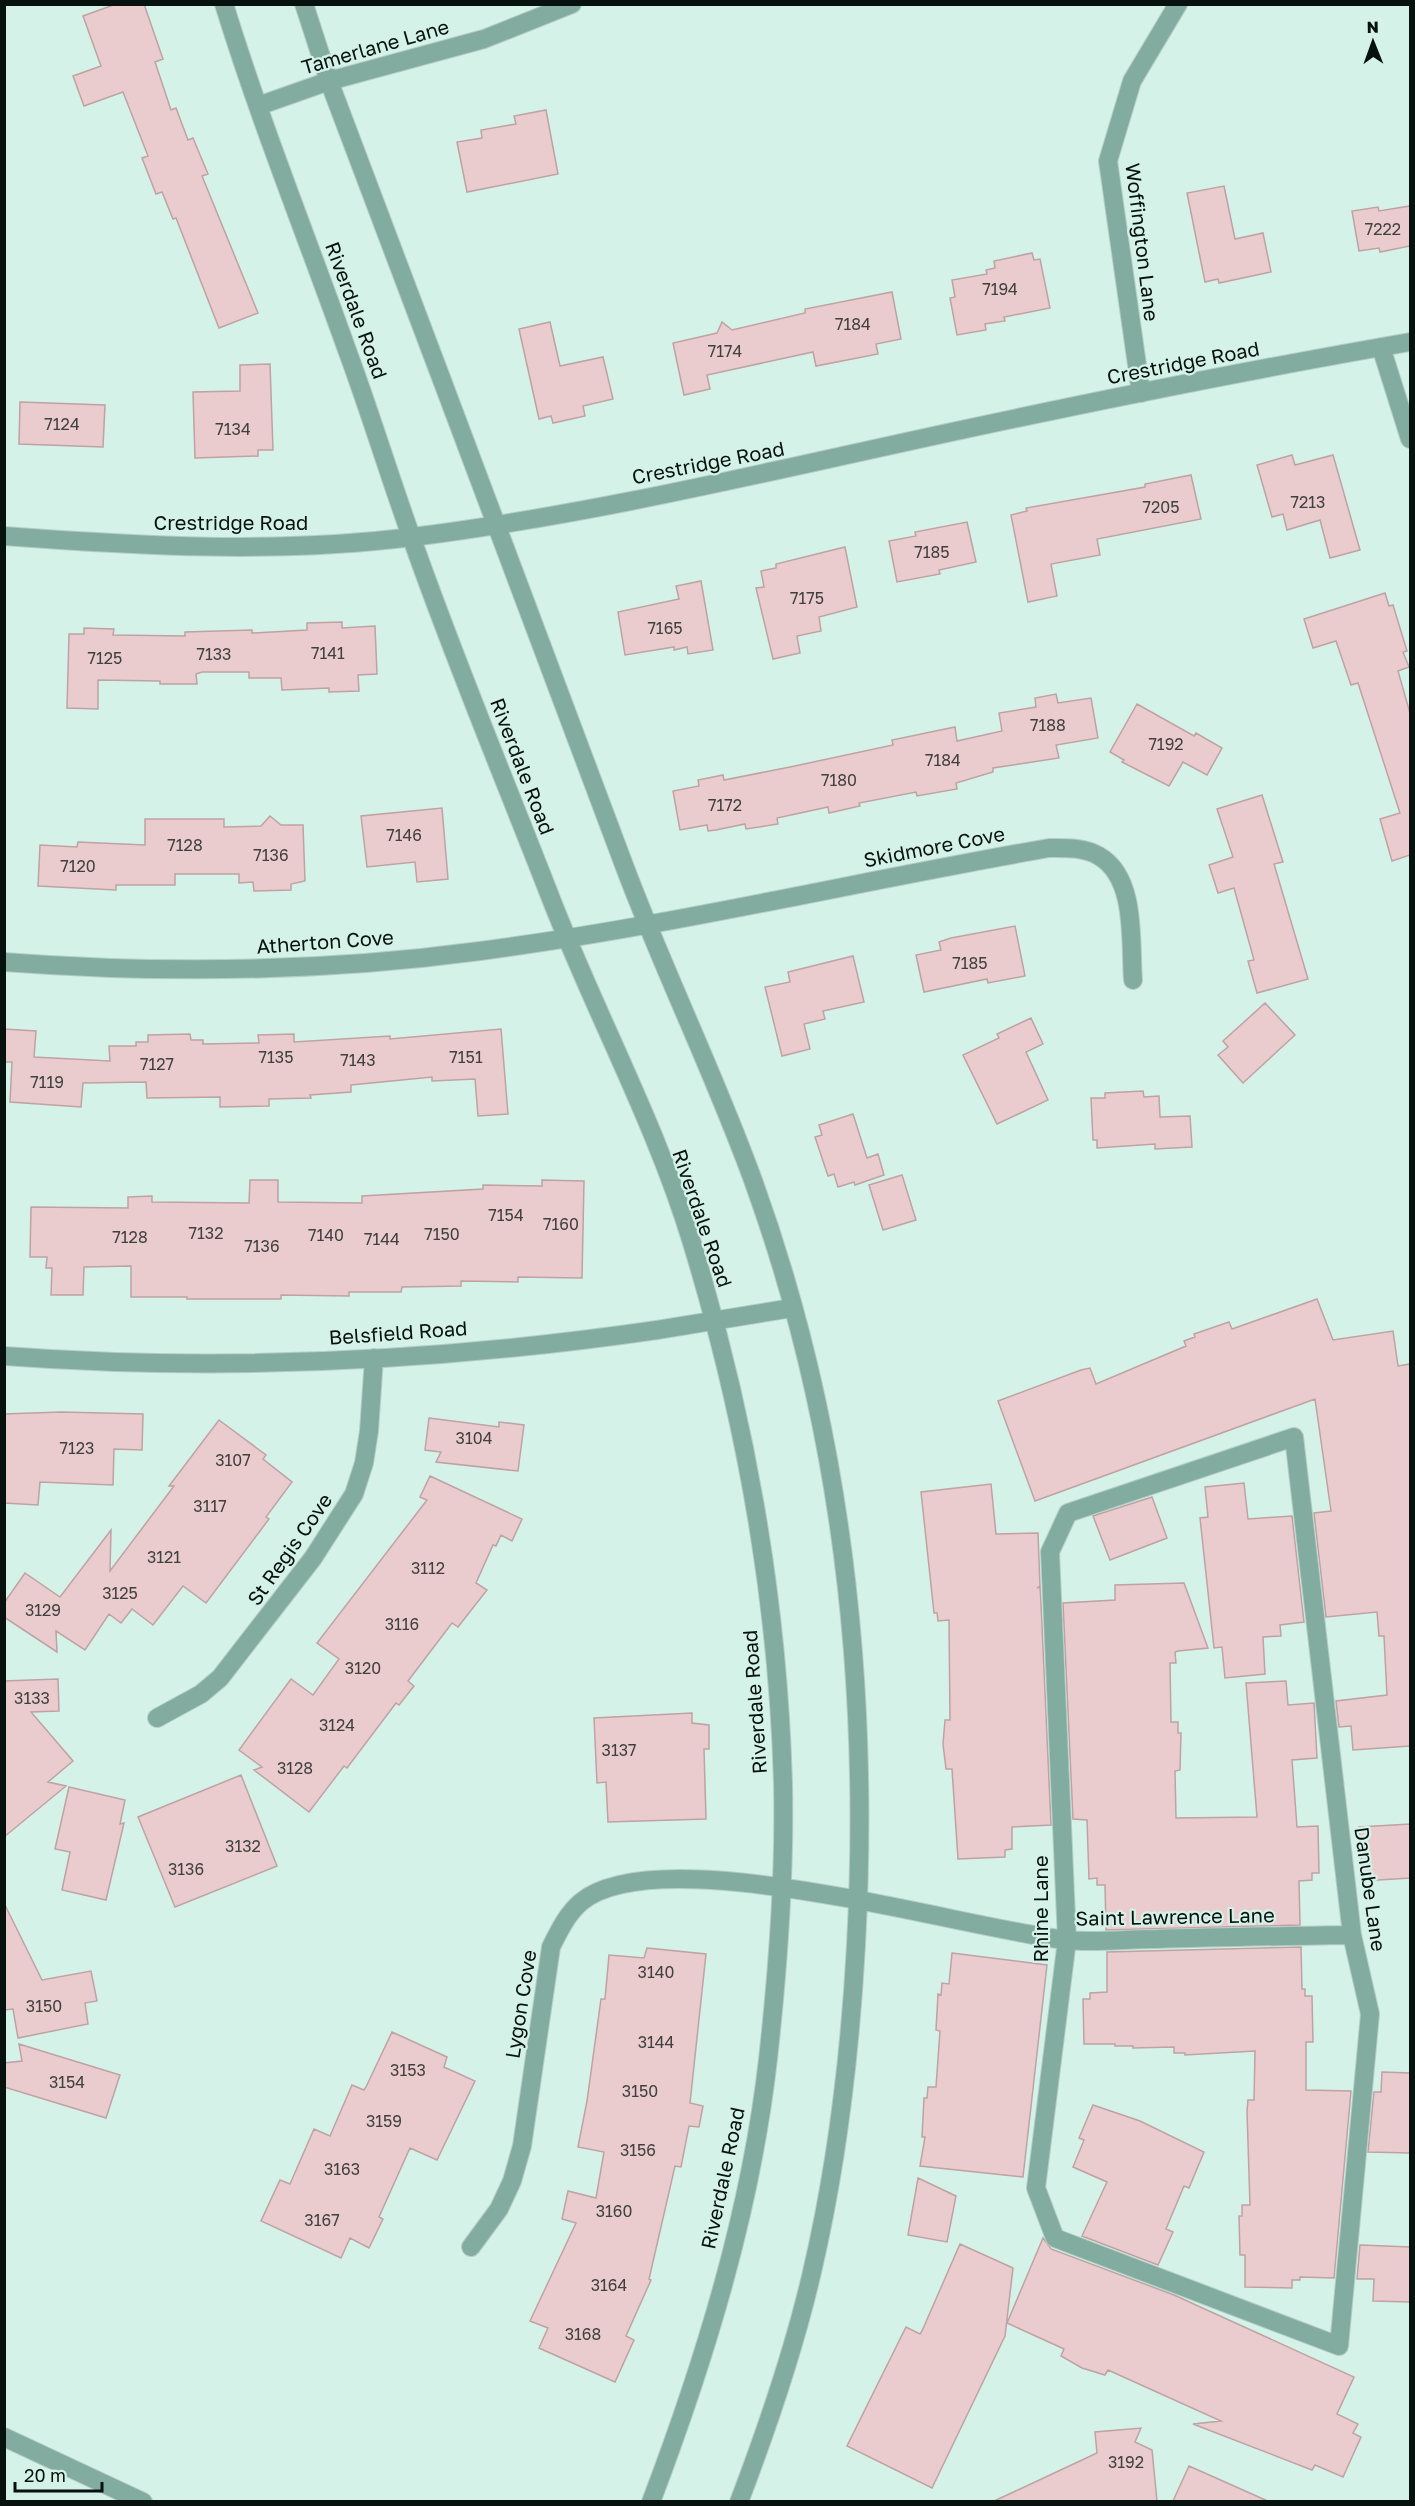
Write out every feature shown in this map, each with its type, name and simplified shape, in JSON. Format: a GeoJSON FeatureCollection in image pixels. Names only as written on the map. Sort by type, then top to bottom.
{"type":"FeatureCollection","features":[{"type":"Feature","properties":{"kind":"street","name":"Riverdale Road"},"geometry":{"type":"LineString","coordinates":[[224,4],[258,106],[368,406],[411,537],[566,938],[601,1012],[690,1236],[738,1420],[769,1607],[778,1685],[783,1788],[781,1889],[768,2060],[755,2140],[731,2252],[709,2331],[651,2502]]}},
{"type":"Feature","properties":{"kind":"street"},"geometry":{"type":"LineString","coordinates":[[303,4],[329,81],[646,926],[754,1184],[792,1308],[816,1407],[837,1510],[851,1609],[861,1766],[859,1899],[853,2002],[845,2083],[829,2190],[813,2269],[791,2353],[766,2431],[739,2502]]}},
{"type":"Feature","properties":{"kind":"street","name":"Tamerlane Lane"},"geometry":{"type":"LineString","coordinates":[[258,106],[329,81],[484,39],[572,4]]}},
{"type":"Feature","properties":{"kind":"street","name":"Woffington Lane"},"geometry":{"type":"LineString","coordinates":[[1141,393],[1108,161],[1132,81],[1178,4]]}},
{"type":"Feature","properties":{"kind":"street","name":"Crestridge Road"},"geometry":{"type":"LineString","coordinates":[[4,536],[123,544],[238,546],[411,537],[661,495],[1141,393],[1410,342]]}},
{"type":"Feature","properties":{"kind":"street"},"geometry":{"type":"LineString","coordinates":[[1381,347],[1410,439]]}},
{"type":"Feature","properties":{"kind":"street","name":"Skidmore Cove"},"geometry":{"type":"LineString","coordinates":[[646,926],[991,858],[1049,848],[1075,849],[1097,855],[1114,867],[1123,886],[1127,904],[1133,980]]}},
{"type":"Feature","properties":{"kind":"street","name":"Atherton Cove"},"geometry":{"type":"LineString","coordinates":[[4,962],[166,969],[301,967],[468,952],[646,926]]}},
{"type":"Feature","properties":{"kind":"street","name":"Belsfield Road"},"geometry":{"type":"LineString","coordinates":[[4,1356],[178,1363],[374,1358],[594,1337],[792,1308]]}},
{"type":"Feature","properties":{"kind":"street","name":"St Regis Cove"},"geometry":{"type":"LineString","coordinates":[[157,1718],[201,1694],[220,1678],[313,1558],[345,1512],[364,1463],[374,1358]]}},
{"type":"Feature","properties":{"kind":"street","name":"Danube Lane"},"geometry":{"type":"LineString","coordinates":[[1294,1437],[1352,1935],[1370,2014],[1339,2346]]}},
{"type":"Feature","properties":{"kind":"street","name":"Rhine Lane"},"geometry":{"type":"LineString","coordinates":[[1294,1437],[1068,1513],[1050,1552],[1067,1940],[1035,2188],[1056,2238],[1339,2346]]}},
{"type":"Feature","properties":{"kind":"street","name":"Lygon Cove"},"geometry":{"type":"LineString","coordinates":[[471,2247],[499,2209],[512,2181],[522,2146],[550,1947],[569,1916],[582,1901],[601,1892],[646,1880],[684,1879],[859,1899]]}},
{"type":"Feature","properties":{"kind":"street","name":"Saint Lawrence Lane"},"geometry":{"type":"LineString","coordinates":[[859,1899],[1067,1940],[1352,1935]]}},
{"type":"Feature","properties":{"kind":"street"},"geometry":{"type":"LineString","coordinates":[[4,2437],[143,2502]]}},
{"type":"Feature","properties":{"kind":"building"},"geometry":{"type":"Polygon","coordinates":[[[116,4],[144,4],[163,59],[155,62],[171,110],[176,108],[188,140],[193,138],[208,174],[202,176],[258,313],[219,328],[176,218],[173,219],[162,192],[156,194],[142,158],[148,156],[123,92],[84,106],[73,76],[101,66],[83,16],[116,4]]]}},
{"type":"Feature","properties":{"kind":"building"},"geometry":{"type":"Polygon","coordinates":[[[546,110],[558,174],[467,192],[457,142],[482,138],[481,130],[516,124],[514,116],[546,110]]]}},
{"type":"Feature","properties":{"kind":"building"},"geometry":{"type":"Polygon","coordinates":[[[1224,186],[1235,239],[1263,233],[1271,272],[1219,283],[1218,279],[1205,282],[1187,193],[1224,186]]]}},
{"type":"Feature","properties":{"kind":"building"},"geometry":{"type":"Polygon","coordinates":[[[1410,206],[1410,246],[1380,252],[1379,248],[1359,251],[1352,211],[1378,207],[1379,211],[1410,206]]]}},
{"type":"Feature","properties":{"kind":"building"},"geometry":{"type":"Polygon","coordinates":[[[1032,253],[1034,260],[1040,259],[1050,308],[1004,317],[1005,321],[985,324],[986,330],[957,335],[950,298],[955,297],[952,280],[987,274],[986,270],[995,268],[994,261],[1032,253]]]}},
{"type":"Feature","properties":{"kind":"building"},"geometry":{"type":"Polygon","coordinates":[[[892,292],[901,339],[876,344],[878,354],[816,366],[813,352],[707,375],[710,389],[684,395],[673,343],[717,333],[722,322],[732,330],[805,313],[805,309],[892,292]]]}},
{"type":"Feature","properties":{"kind":"building"},"geometry":{"type":"Polygon","coordinates":[[[550,322],[560,366],[603,357],[613,399],[583,406],[585,416],[553,423],[551,416],[539,419],[519,329],[550,322]]]}},
{"type":"Feature","properties":{"kind":"building"},"geometry":{"type":"Polygon","coordinates":[[[270,364],[273,450],[258,450],[258,456],[195,458],[193,392],[240,391],[240,365],[270,364]]]}},
{"type":"Feature","properties":{"kind":"building"},"geometry":{"type":"Polygon","coordinates":[[[20,402],[105,405],[103,447],[19,444],[20,402]]]}},
{"type":"Feature","properties":{"kind":"building"},"geometry":{"type":"Polygon","coordinates":[[[1292,455],[1295,465],[1333,455],[1360,550],[1330,558],[1320,520],[1287,530],[1283,514],[1272,517],[1257,465],[1292,455]]]}},
{"type":"Feature","properties":{"kind":"building"},"geometry":{"type":"Polygon","coordinates":[[[1191,475],[1201,519],[1097,539],[1100,555],[1051,564],[1057,596],[1028,602],[1011,515],[1027,511],[1026,508],[1145,487],[1145,484],[1191,475]]]}},
{"type":"Feature","properties":{"kind":"building"},"geometry":{"type":"Polygon","coordinates":[[[967,522],[976,562],[939,570],[940,574],[897,582],[889,541],[916,536],[915,532],[967,522]]]}},
{"type":"Feature","properties":{"kind":"building"},"geometry":{"type":"Polygon","coordinates":[[[845,547],[857,607],[819,617],[821,631],[797,636],[800,653],[773,659],[756,588],[764,587],[761,571],[776,568],[776,564],[845,547]]]}},
{"type":"Feature","properties":{"kind":"building"},"geometry":{"type":"Polygon","coordinates":[[[701,581],[713,650],[688,654],[687,647],[674,650],[674,647],[625,655],[618,612],[679,599],[676,586],[701,581]]]}},
{"type":"Feature","properties":{"kind":"building"},"geometry":{"type":"Polygon","coordinates":[[[1385,593],[1389,606],[1393,605],[1407,651],[1403,652],[1409,667],[1398,671],[1410,713],[1410,855],[1392,861],[1380,819],[1400,813],[1358,683],[1351,685],[1336,641],[1313,648],[1304,619],[1385,593]]]}},
{"type":"Feature","properties":{"kind":"building"},"geometry":{"type":"Polygon","coordinates":[[[342,622],[342,628],[375,626],[377,674],[358,675],[359,691],[329,692],[329,688],[282,690],[281,678],[249,678],[249,672],[202,672],[196,674],[197,684],[98,680],[98,709],[67,708],[69,634],[84,634],[84,628],[114,629],[113,635],[185,636],[185,632],[252,630],[252,633],[307,630],[307,623],[342,622]]]}},
{"type":"Feature","properties":{"kind":"building"},"geometry":{"type":"Polygon","coordinates":[[[1056,694],[1058,703],[1091,698],[1098,738],[1056,745],[1059,758],[993,768],[993,772],[956,783],[957,789],[917,796],[916,792],[859,803],[860,806],[829,813],[828,807],[777,818],[778,824],[746,829],[745,824],[708,831],[707,825],[680,830],[673,791],[699,786],[698,780],[723,775],[724,780],[790,767],[893,745],[892,740],[955,727],[957,741],[1002,731],[999,713],[1036,707],[1035,698],[1056,694]]]}},
{"type":"Feature","properties":{"kind":"building"},"geometry":{"type":"Polygon","coordinates":[[[1137,704],[1194,736],[1196,733],[1222,748],[1207,775],[1183,762],[1169,786],[1122,762],[1124,760],[1110,752],[1137,704]]]}},
{"type":"Feature","properties":{"kind":"building"},"geometry":{"type":"Polygon","coordinates":[[[1262,795],[1283,862],[1274,864],[1308,979],[1257,993],[1248,961],[1254,960],[1234,888],[1218,893],[1209,865],[1233,857],[1217,809],[1262,795]]]}},
{"type":"Feature","properties":{"kind":"building"},"geometry":{"type":"Polygon","coordinates":[[[442,808],[448,879],[417,882],[415,862],[367,867],[361,816],[442,808]]]}},
{"type":"Feature","properties":{"kind":"building"},"geometry":{"type":"Polygon","coordinates":[[[270,816],[281,825],[303,825],[305,881],[291,884],[291,890],[254,891],[253,882],[239,883],[239,874],[175,874],[175,885],[116,885],[116,890],[38,886],[40,845],[77,847],[78,842],[145,845],[145,819],[224,819],[224,827],[261,826],[270,816]]]}},
{"type":"Feature","properties":{"kind":"building"},"geometry":{"type":"Polygon","coordinates":[[[1015,926],[1025,976],[988,983],[987,979],[924,992],[916,955],[941,950],[939,942],[951,938],[1015,926]]]}},
{"type":"Feature","properties":{"kind":"building"},"geometry":{"type":"Polygon","coordinates":[[[853,956],[864,1002],[823,1011],[825,1019],[804,1024],[810,1049],[782,1056],[765,987],[790,982],[788,972],[853,956]]]}},
{"type":"Feature","properties":{"kind":"building"},"geometry":{"type":"Polygon","coordinates":[[[1265,1003],[1295,1035],[1243,1083],[1218,1055],[1228,1047],[1223,1041],[1265,1003]]]}},
{"type":"Feature","properties":{"kind":"building"},"geometry":{"type":"Polygon","coordinates":[[[1031,1018],[1043,1044],[1026,1052],[1048,1100],[997,1124],[963,1055],[999,1038],[997,1034],[1031,1018]]]}},
{"type":"Feature","properties":{"kind":"building"},"geometry":{"type":"Polygon","coordinates":[[[4,1029],[36,1031],[34,1057],[110,1061],[109,1046],[136,1046],[136,1042],[148,1042],[148,1035],[190,1034],[191,1040],[203,1040],[203,1044],[259,1043],[258,1035],[294,1034],[294,1042],[390,1036],[390,1039],[501,1029],[508,1114],[478,1116],[475,1079],[432,1081],[432,1077],[351,1085],[351,1092],[310,1095],[311,1098],[269,1099],[269,1106],[220,1107],[220,1097],[147,1098],[146,1082],[83,1083],[81,1107],[10,1102],[12,1062],[4,1062],[4,1029]]]}},
{"type":"Feature","properties":{"kind":"building"},"geometry":{"type":"Polygon","coordinates":[[[1143,1091],[1144,1097],[1159,1096],[1160,1117],[1190,1116],[1192,1147],[1155,1149],[1155,1144],[1097,1148],[1097,1140],[1093,1140],[1091,1098],[1105,1098],[1105,1093],[1143,1091]]]}},
{"type":"Feature","properties":{"kind":"building"},"geometry":{"type":"Polygon","coordinates":[[[853,1114],[867,1158],[878,1154],[884,1175],[855,1185],[854,1182],[838,1187],[834,1174],[828,1176],[815,1137],[822,1135],[819,1125],[853,1114]]]}},
{"type":"Feature","properties":{"kind":"building"},"geometry":{"type":"Polygon","coordinates":[[[902,1175],[916,1220],[883,1230],[869,1185],[902,1175]]]}},
{"type":"Feature","properties":{"kind":"building"},"geometry":{"type":"Polygon","coordinates":[[[250,1180],[278,1180],[278,1202],[362,1203],[362,1196],[483,1189],[483,1185],[542,1186],[542,1180],[584,1181],[582,1278],[518,1277],[518,1282],[461,1281],[461,1286],[402,1287],[401,1292],[349,1292],[349,1296],[281,1295],[281,1299],[187,1299],[187,1297],[131,1297],[131,1266],[84,1267],[83,1295],[51,1295],[52,1268],[46,1268],[47,1257],[30,1257],[31,1207],[128,1208],[128,1197],[152,1196],[152,1202],[249,1203],[250,1180]]]}},
{"type":"Feature","properties":{"kind":"building"},"geometry":{"type":"Polygon","coordinates":[[[1317,1299],[1333,1340],[1393,1331],[1398,1366],[1410,1364],[1410,1746],[1353,1750],[1351,1726],[1339,1727],[1336,1701],[1387,1695],[1384,1636],[1379,1636],[1377,1612],[1326,1617],[1314,1513],[1331,1511],[1315,1399],[1035,1501],[998,1401],[1090,1368],[1096,1384],[1186,1346],[1184,1341],[1195,1337],[1194,1334],[1229,1322],[1232,1329],[1317,1299]]]}},
{"type":"Feature","properties":{"kind":"building"},"geometry":{"type":"Polygon","coordinates":[[[61,1412],[143,1414],[142,1450],[114,1449],[113,1485],[40,1482],[38,1505],[4,1503],[4,1414],[61,1412]]]}},
{"type":"Feature","properties":{"kind":"building"},"geometry":{"type":"Polygon","coordinates":[[[429,1418],[499,1427],[499,1422],[524,1425],[518,1471],[436,1462],[441,1452],[425,1450],[429,1418]]]}},
{"type":"Feature","properties":{"kind":"building"},"geometry":{"type":"Polygon","coordinates":[[[219,1420],[266,1455],[263,1459],[292,1482],[266,1517],[269,1519],[206,1603],[183,1586],[153,1625],[132,1609],[121,1623],[109,1614],[85,1650],[56,1631],[57,1652],[4,1617],[4,1603],[25,1573],[60,1597],[111,1530],[110,1571],[174,1486],[169,1486],[219,1420]]]}},
{"type":"Feature","properties":{"kind":"building"},"geometry":{"type":"Polygon","coordinates":[[[430,1476],[522,1519],[512,1541],[501,1535],[496,1546],[493,1545],[476,1583],[487,1590],[458,1627],[452,1623],[408,1681],[414,1686],[399,1705],[396,1703],[347,1768],[344,1766],[309,1812],[254,1770],[262,1767],[239,1750],[291,1679],[313,1695],[339,1659],[317,1643],[427,1500],[420,1497],[430,1476]]]}},
{"type":"Feature","properties":{"kind":"building"},"geometry":{"type":"Polygon","coordinates":[[[1244,1483],[1248,1519],[1292,1516],[1304,1622],[1280,1625],[1281,1636],[1263,1637],[1265,1674],[1225,1678],[1222,1647],[1214,1648],[1200,1518],[1208,1517],[1205,1487],[1244,1483]]]}},
{"type":"Feature","properties":{"kind":"building"},"geometry":{"type":"Polygon","coordinates":[[[991,1484],[996,1534],[1038,1533],[1040,1586],[1037,1588],[1040,1587],[1051,1825],[1012,1827],[1012,1849],[1005,1850],[1005,1857],[958,1859],[952,1769],[946,1769],[943,1744],[945,1720],[950,1720],[949,1620],[938,1621],[937,1613],[934,1613],[921,1492],[991,1484]]]}},
{"type":"Feature","properties":{"kind":"building"},"geometry":{"type":"Polygon","coordinates":[[[1152,1497],[1167,1538],[1110,1560],[1093,1516],[1152,1497]]]}},
{"type":"Feature","properties":{"kind":"building"},"geometry":{"type":"Polygon","coordinates":[[[1184,1583],[1208,1648],[1175,1652],[1176,1663],[1170,1663],[1171,1722],[1178,1722],[1178,1733],[1181,1733],[1180,1770],[1175,1771],[1176,1818],[1257,1817],[1246,1683],[1286,1681],[1288,1705],[1314,1703],[1317,1758],[1292,1760],[1297,1827],[1318,1826],[1319,1873],[1312,1873],[1312,1880],[1299,1881],[1300,1925],[1106,1930],[1105,1885],[1097,1885],[1097,1878],[1089,1879],[1087,1820],[1073,1819],[1063,1603],[1115,1600],[1115,1585],[1184,1583]]]}},
{"type":"Feature","properties":{"kind":"building"},"geometry":{"type":"Polygon","coordinates":[[[58,1679],[59,1711],[31,1712],[73,1761],[48,1782],[66,1786],[4,1837],[4,1681],[58,1679]]]}},
{"type":"Feature","properties":{"kind":"building"},"geometry":{"type":"Polygon","coordinates":[[[692,1713],[692,1723],[709,1725],[709,1749],[704,1749],[706,1819],[608,1822],[606,1782],[597,1783],[594,1718],[692,1713]]]}},
{"type":"Feature","properties":{"kind":"building"},"geometry":{"type":"Polygon","coordinates":[[[241,1775],[277,1866],[175,1907],[138,1817],[241,1775]]]}},
{"type":"Feature","properties":{"kind":"building"},"geometry":{"type":"Polygon","coordinates":[[[69,1787],[125,1800],[120,1824],[124,1823],[106,1900],[62,1890],[70,1852],[55,1849],[69,1787]]]}},
{"type":"Feature","properties":{"kind":"building"},"geometry":{"type":"Polygon","coordinates":[[[1410,1824],[1410,1878],[1363,1881],[1359,1827],[1410,1824]]]}},
{"type":"Feature","properties":{"kind":"building"},"geometry":{"type":"Polygon","coordinates":[[[4,1903],[42,1980],[91,1971],[97,2001],[85,2003],[88,2024],[18,2038],[13,2009],[4,2010],[4,1903]]]}},
{"type":"Feature","properties":{"kind":"building"},"geometry":{"type":"Polygon","coordinates":[[[1301,1947],[1302,1989],[1305,1989],[1305,1996],[1312,1996],[1313,2042],[1306,2042],[1306,2090],[1351,2091],[1334,2278],[1300,2277],[1300,2280],[1292,2280],[1292,2288],[1245,2287],[1245,2255],[1240,2255],[1239,2216],[1242,2216],[1242,2205],[1250,2205],[1247,2111],[1248,2100],[1254,2100],[1255,2051],[1185,2055],[1185,2053],[1174,2053],[1174,2047],[1133,2048],[1133,2046],[1115,2046],[1115,2044],[1084,2044],[1083,1999],[1090,1999],[1090,1993],[1107,1992],[1107,1952],[1301,1947]]]}},
{"type":"Feature","properties":{"kind":"building"},"geometry":{"type":"Polygon","coordinates":[[[647,1948],[706,1954],[690,2103],[703,2106],[699,2127],[689,2126],[681,2167],[675,2166],[649,2279],[651,2280],[626,2336],[634,2340],[615,2382],[539,2348],[548,2328],[530,2321],[576,2223],[562,2219],[568,2191],[596,2198],[604,2152],[578,2147],[587,2101],[601,1999],[605,1999],[609,1955],[644,1958],[647,1948]]]}},
{"type":"Feature","properties":{"kind":"building"},"geometry":{"type":"Polygon","coordinates":[[[952,1953],[1047,1965],[1023,2177],[920,2166],[925,2137],[922,2137],[924,2098],[927,2098],[928,2087],[936,2087],[940,2031],[936,2030],[938,1994],[941,1995],[942,1983],[949,1984],[952,1953]]]}},
{"type":"Feature","properties":{"kind":"building"},"geometry":{"type":"Polygon","coordinates":[[[392,2032],[447,2057],[444,2067],[475,2081],[437,2160],[410,2148],[379,2217],[383,2219],[369,2248],[350,2238],[341,2258],[261,2221],[280,2180],[290,2184],[314,2129],[330,2136],[352,2085],[364,2090],[392,2032]]]}},
{"type":"Feature","properties":{"kind":"building"},"geometry":{"type":"Polygon","coordinates":[[[19,2044],[120,2075],[106,2118],[4,2087],[4,2063],[22,2061],[19,2044]]]}},
{"type":"Feature","properties":{"kind":"building"},"geometry":{"type":"Polygon","coordinates":[[[1382,2072],[1410,2073],[1410,2153],[1368,2152],[1374,2092],[1381,2092],[1382,2072]]]}},
{"type":"Feature","properties":{"kind":"building"},"geometry":{"type":"Polygon","coordinates":[[[1093,2105],[1140,2121],[1204,2152],[1189,2188],[1184,2186],[1166,2229],[1173,2232],[1158,2265],[1082,2236],[1107,2182],[1073,2167],[1084,2140],[1079,2138],[1093,2105]]]}},
{"type":"Feature","properties":{"kind":"building"},"geometry":{"type":"Polygon","coordinates":[[[918,2178],[956,2196],[947,2242],[908,2235],[918,2178]]]}},
{"type":"Feature","properties":{"kind":"building"},"geometry":{"type":"Polygon","coordinates":[[[1043,2238],[1051,2249],[1174,2295],[1354,2377],[1337,2414],[1358,2424],[1353,2433],[1361,2437],[1343,2477],[1315,2465],[1312,2470],[1193,2424],[1221,2421],[1108,2370],[1105,2375],[1082,2368],[1061,2356],[1064,2349],[1007,2323],[1043,2238]]]}},
{"type":"Feature","properties":{"kind":"building"},"geometry":{"type":"Polygon","coordinates":[[[960,2244],[1013,2268],[1005,2336],[932,2488],[847,2446],[906,2327],[920,2334],[922,2331],[960,2244]]]}},
{"type":"Feature","properties":{"kind":"building"},"geometry":{"type":"Polygon","coordinates":[[[1360,2245],[1410,2247],[1410,2302],[1373,2301],[1374,2279],[1357,2279],[1360,2245]]]}},
{"type":"Feature","properties":{"kind":"building"},"geometry":{"type":"Polygon","coordinates":[[[1141,2428],[1135,2442],[1152,2450],[1157,2501],[992,2502],[1097,2453],[1095,2432],[1141,2428]]]}},
{"type":"Feature","properties":{"kind":"building"},"geometry":{"type":"Polygon","coordinates":[[[1189,2466],[1270,2502],[1173,2501],[1189,2466]]]}}]}
